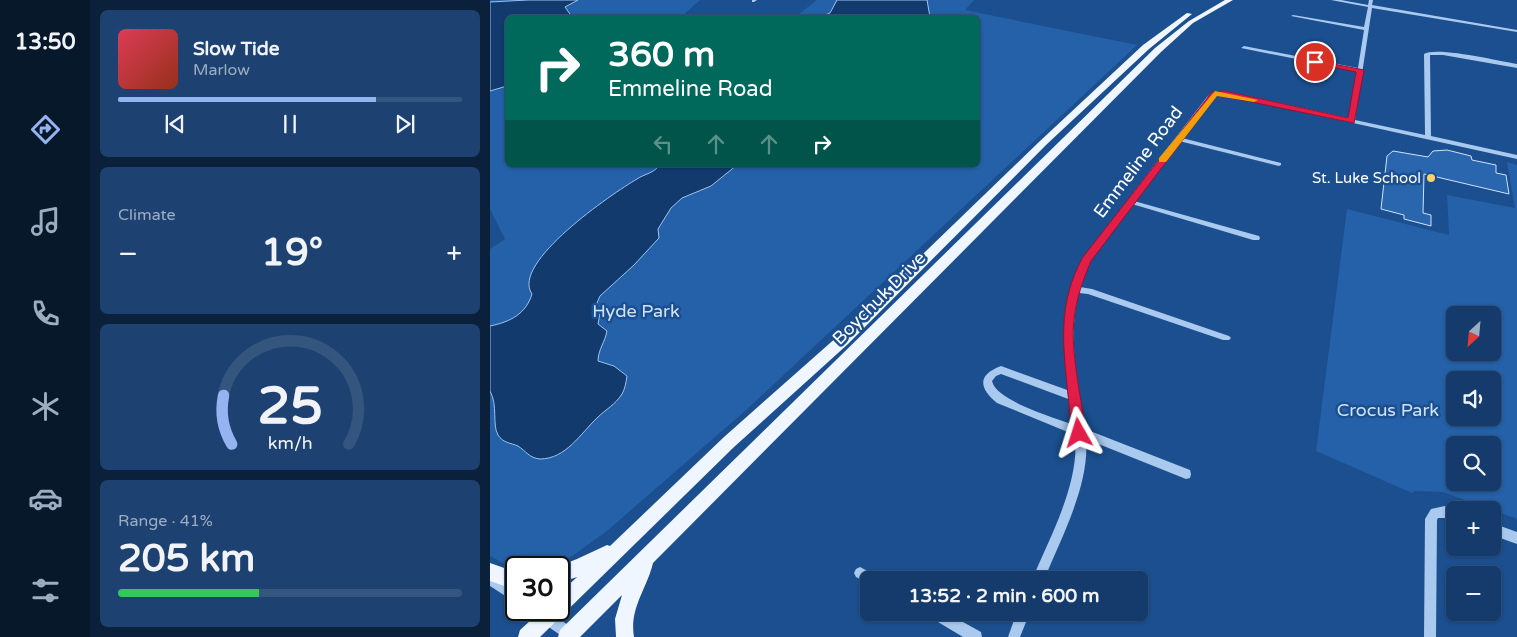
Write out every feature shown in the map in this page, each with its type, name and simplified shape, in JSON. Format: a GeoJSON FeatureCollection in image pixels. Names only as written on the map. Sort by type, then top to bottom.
{"type":"FeatureCollection","features":[{"type":"Feature","properties":{"kind":"main road","name":"Boychuk Drive"},"geometry":{"type":"LineString","coordinates":[[570,591],[728,442],[843,340],[1043,143],[1146,47],[1176,23],[1214,0]]}},
{"type":"Feature","properties":{"kind":"main road","name":"Boychuk Drive"},"geometry":{"type":"LineString","coordinates":[[570,636],[1158,50],[1191,22],[1230,0]]}},
{"type":"Feature","properties":{"kind":"main road"},"geometry":{"type":"LineString","coordinates":[[570,570],[580,567],[622,544]]}},
{"type":"Feature","properties":{"kind":"main road"},"geometry":{"type":"LineString","coordinates":[[625,637],[622,629],[628,602],[648,557]]}},
{"type":"Feature","properties":{"kind":"main road"},"geometry":{"type":"LineString","coordinates":[[490,572],[505,577]]}},
{"type":"Feature","properties":{"kind":"main road","name":"Boychuk Drive"},"geometry":{"type":"LineString","coordinates":[[527,637],[540,621]]}},
{"type":"Feature","properties":{"kind":"street"},"geometry":{"type":"LineString","coordinates":[[1333,0],[1370,8],[1517,31]]}},
{"type":"Feature","properties":{"kind":"street"},"geometry":{"type":"LineString","coordinates":[[1352,121],[1371,0]]}},
{"type":"Feature","properties":{"kind":"street"},"geometry":{"type":"LineString","coordinates":[[1505,0],[1517,2]]}},
{"type":"Feature","properties":{"kind":"street"},"geometry":{"type":"LineString","coordinates":[[1293,16],[1367,29]]}},
{"type":"Feature","properties":{"kind":"street"},"geometry":{"type":"LineString","coordinates":[[1244,48],[1360,70]]}},
{"type":"Feature","properties":{"kind":"street"},"geometry":{"type":"LineString","coordinates":[[1428,138],[1429,53],[1443,53],[1517,66]]}},
{"type":"Feature","properties":{"kind":"street","name":"Emmeline Road"},"geometry":{"type":"LineString","coordinates":[[1042,571],[1066,513],[1081,457],[1076,397],[1068,340],[1068,321],[1074,289],[1086,260],[1215,93],[1225,93],[1517,157]]}},
{"type":"Feature","properties":{"kind":"street"},"geometry":{"type":"LineString","coordinates":[[1179,139],[1279,164]]}},
{"type":"Feature","properties":{"kind":"street"},"geometry":{"type":"LineString","coordinates":[[1131,202],[1256,238]]}},
{"type":"Feature","properties":{"kind":"street"},"geometry":{"type":"LineString","coordinates":[[1074,289],[1226,338]]}},
{"type":"Feature","properties":{"kind":"street"},"geometry":{"type":"LineString","coordinates":[[1076,397],[1001,370],[993,372],[988,379],[988,390],[994,397],[1079,433],[1186,474]]}},
{"type":"Feature","properties":{"kind":"street"},"geometry":{"type":"LineString","coordinates":[[1430,637],[1431,519],[1435,513],[1446,512]]}},
{"type":"Feature","properties":{"kind":"street"},"geometry":{"type":"LineString","coordinates":[[1501,532],[1517,538]]}},
{"type":"Feature","properties":{"kind":"street"},"geometry":{"type":"LineString","coordinates":[[490,579],[505,589]]}},
{"type":"Feature","properties":{"kind":"street"},"geometry":{"type":"LineString","coordinates":[[557,621],[570,636]]}},
{"type":"Feature","properties":{"kind":"street"},"geometry":{"type":"LineString","coordinates":[[948,621],[976,637]]}},
{"type":"Feature","properties":{"kind":"street"},"geometry":{"type":"LineString","coordinates":[[1014,637],[1020,621]]}},
{"type":"Feature","properties":{"kind":"green space","name":"Hyde Park"},"geometry":{"type":"Polygon","coordinates":[[[490,0],[700,0],[683,15],[505,15],[505,167],[980,167],[980,15],[798,15],[817,0],[974,0],[965,10],[1137,45],[745,411],[607,531],[570,558],[570,556],[505,556],[505,564],[490,556],[490,249],[505,239],[490,209],[490,0]]]}},
{"type":"Feature","properties":{"kind":"green space","name":"Crocus Park"},"geometry":{"type":"Polygon","coordinates":[[[1507,162],[1517,165],[1517,519],[1501,513],[1501,501],[1468,501],[1443,492],[1415,491],[1412,493],[1316,451],[1347,209],[1449,235],[1447,195],[1515,208],[1507,162]]]}},
{"type":"Feature","properties":{"kind":"shaded area"},"geometry":{"type":"Polygon","coordinates":[[[578,0],[565,7],[571,15],[505,15],[505,87],[490,91],[490,2],[578,0]]]}},
{"type":"Feature","properties":{"kind":"shaded area"},"geometry":{"type":"Polygon","coordinates":[[[837,0],[927,0],[930,15],[825,15],[830,13],[837,0]]]}},
{"type":"Feature","properties":{"kind":"shaded area"},"geometry":{"type":"Polygon","coordinates":[[[657,167],[735,167],[711,186],[682,198],[671,208],[658,229],[659,238],[634,265],[600,296],[596,305],[600,313],[598,324],[607,331],[598,361],[614,366],[627,376],[623,392],[619,398],[579,438],[558,455],[540,459],[533,457],[518,446],[502,440],[496,431],[494,402],[490,391],[490,326],[516,316],[526,307],[532,294],[529,281],[536,265],[549,248],[567,230],[607,199],[640,177],[657,167]]]}},
{"type":"Feature","properties":{"kind":"building","name":"St. Luke School"},"geometry":{"type":"Polygon","coordinates":[[[1447,150],[1471,156],[1472,160],[1496,165],[1496,173],[1506,175],[1509,194],[1424,174],[1423,213],[1431,215],[1431,226],[1404,219],[1404,215],[1381,209],[1387,156],[1393,151],[1428,157],[1433,151],[1447,150]]]}},
{"type":"Feature","properties":{"kind":"slow traffic"},"geometry":{"type":"LineString","coordinates":[[1162,160],[1209,98],[1215,93],[1225,93],[1254,100]]}},
{"type":"Feature","properties":{"kind":"place","name":"St. Luke School"},"geometry":{"type":"Point","coordinates":[1431,178]}},
{"type":"Feature","properties":{"kind":"route"},"geometry":{"type":"LineString","coordinates":[[1079,433],[1068,340],[1068,321],[1074,289],[1086,260],[1209,98],[1215,93],[1225,93],[1352,121],[1360,70],[1315,62]]}}]}
